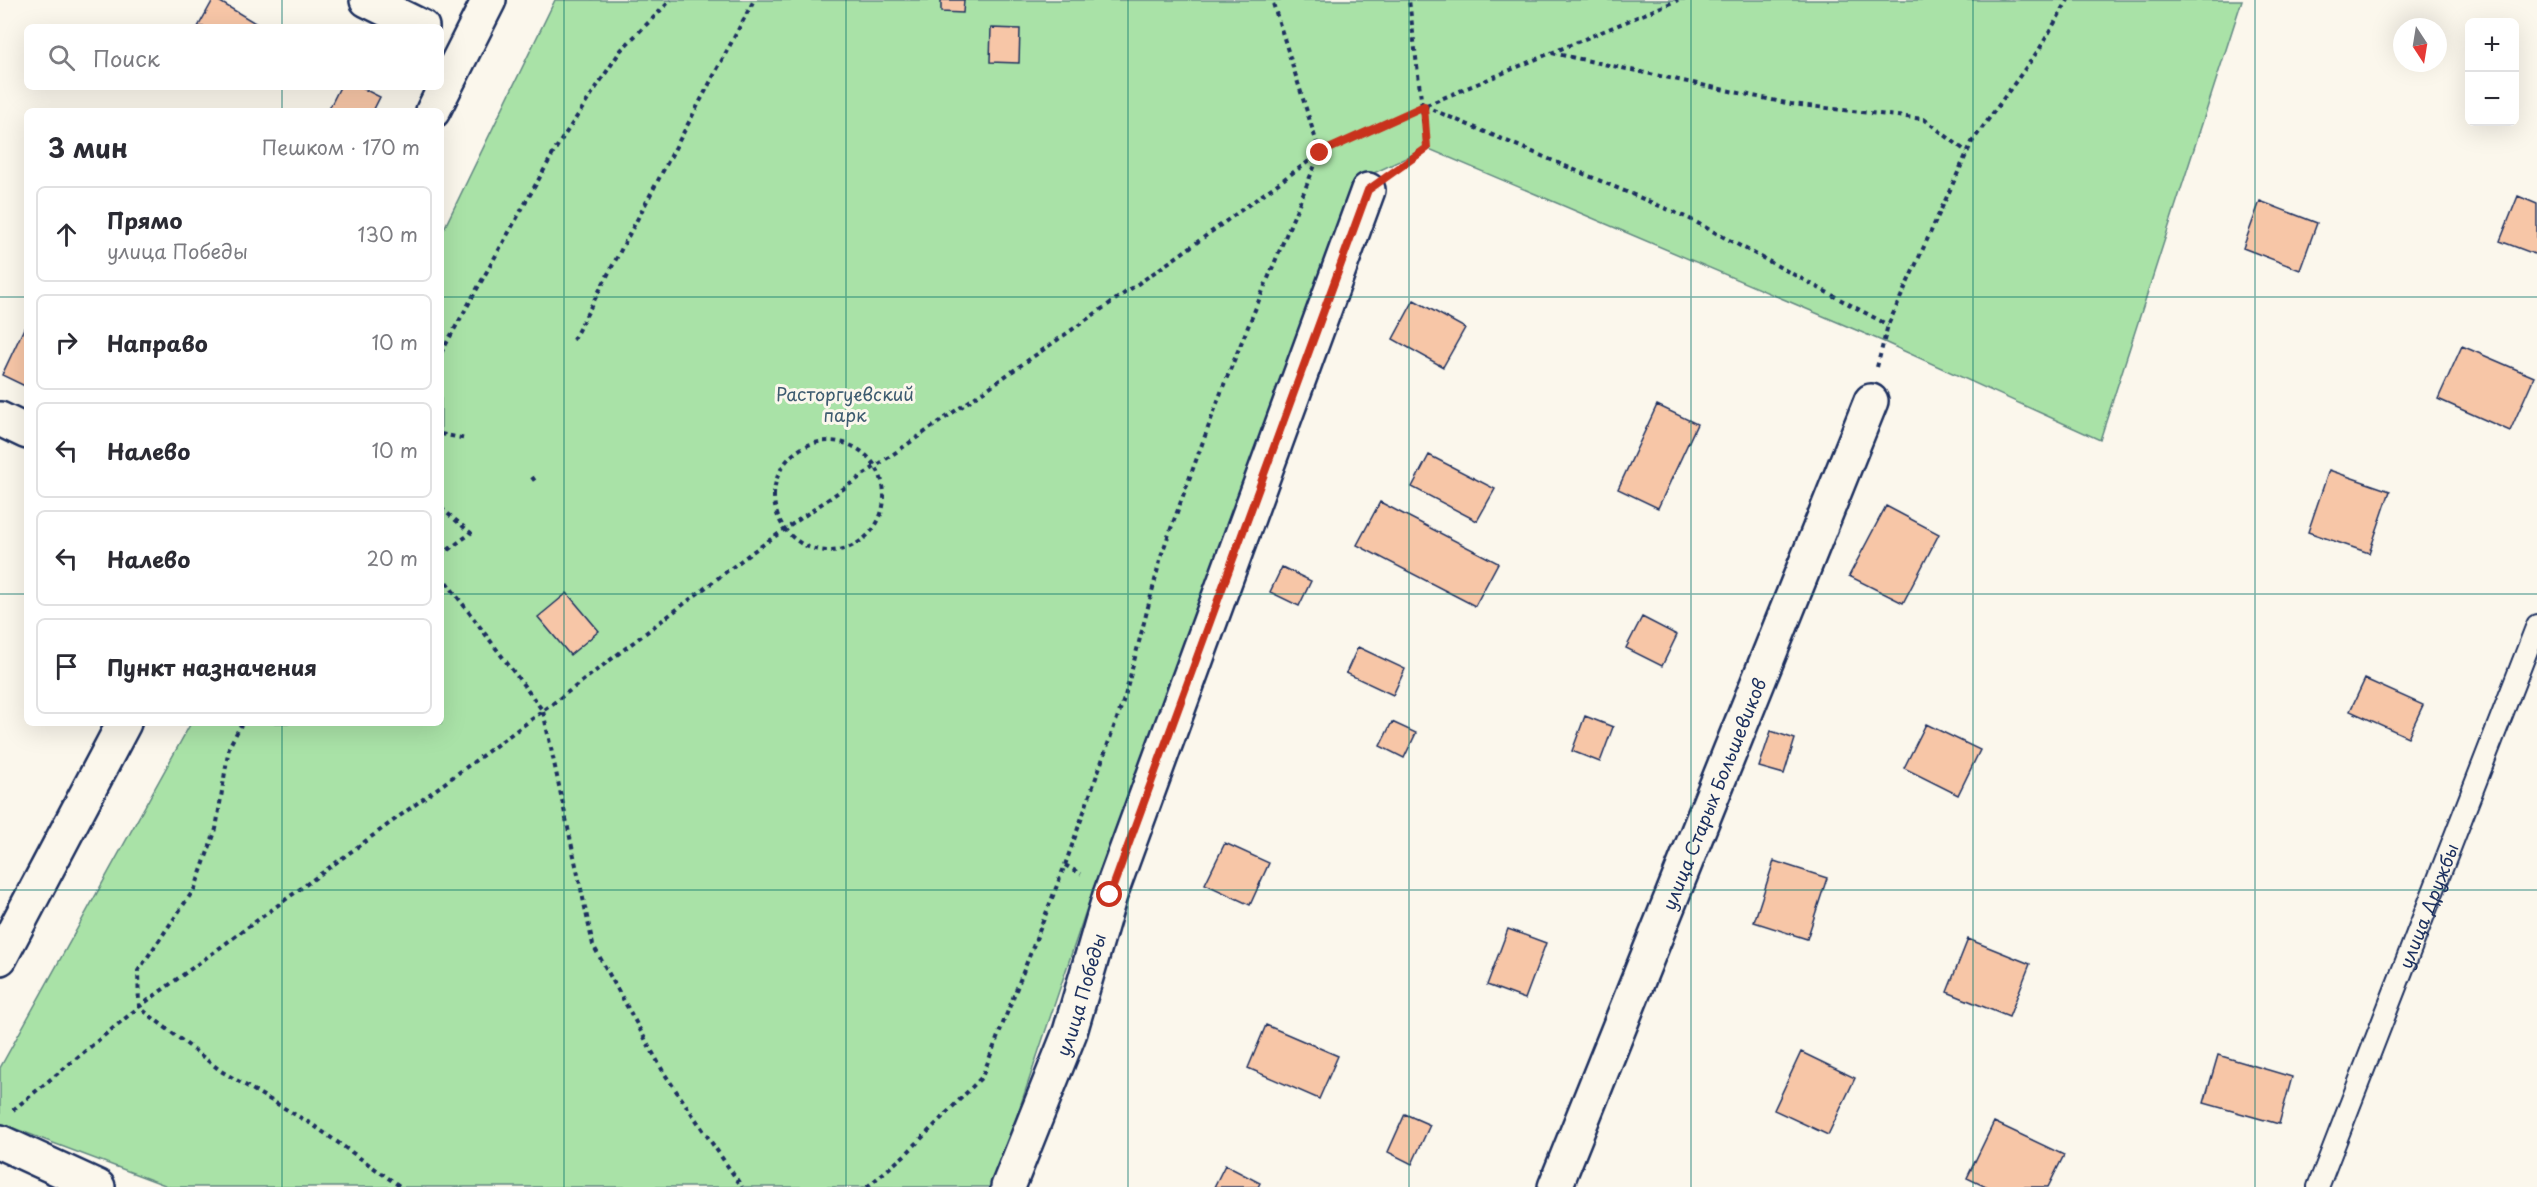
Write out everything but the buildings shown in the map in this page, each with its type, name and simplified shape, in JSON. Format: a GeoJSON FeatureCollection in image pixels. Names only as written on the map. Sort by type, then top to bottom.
{"type":"FeatureCollection","features":[{"type":"Feature","properties":{"kind":"street"},"geometry":{"type":"LineString","coordinates":[[367,0],[416,24]]}},
{"type":"Feature","properties":{"kind":"street"},"geometry":{"type":"LineString","coordinates":[[444,73],[453,42],[489,0]]}},
{"type":"Feature","properties":{"kind":"street"},"geometry":{"type":"LineString","coordinates":[[434,108],[439,90]]}},
{"type":"Feature","properties":{"kind":"street","name":"улица Победы"},"geometry":{"type":"LineString","coordinates":[[1008,1187],[1070,1032],[1110,895],[1368,190]]}},
{"type":"Feature","properties":{"kind":"street","name":"улица Старых Большевиков"},"geometry":{"type":"LineString","coordinates":[[1555,1187],[1871,400]]}},
{"type":"Feature","properties":{"kind":"street"},"geometry":{"type":"LineString","coordinates":[[0,419],[24,431]]}},
{"type":"Feature","properties":{"kind":"street"},"geometry":{"type":"LineString","coordinates":[[0,958],[122,726]]}},
{"type":"Feature","properties":{"kind":"street"},"geometry":{"type":"LineString","coordinates":[[4,1128],[98,1187]]}},
{"type":"Feature","properties":{"kind":"lane","name":"улица Дружбы"},"geometry":{"type":"LineString","coordinates":[[2319,1187],[2537,626]]}},
{"type":"Feature","properties":{"kind":"path"},"geometry":{"type":"LineString","coordinates":[[444,348],[564,136],[621,50],[671,0]]}},
{"type":"Feature","properties":{"kind":"path"},"geometry":{"type":"LineString","coordinates":[[573,340],[754,0]]}},
{"type":"Feature","properties":{"kind":"path"},"geometry":{"type":"LineString","coordinates":[[867,1187],[906,1154],[982,1077],[1058,885],[1125,696],[1166,542],[1223,387],[1320,153],[1272,0]]}},
{"type":"Feature","properties":{"kind":"path"},"geometry":{"type":"LineString","coordinates":[[1368,190],[1427,148],[1424,106],[1409,0]]}},
{"type":"Feature","properties":{"kind":"path"},"geometry":{"type":"LineString","coordinates":[[4,1128],[140,1007],[543,711],[785,529],[1178,256],[1320,153],[1424,106],[1678,0]]}},
{"type":"Feature","properties":{"kind":"path"},"geometry":{"type":"LineString","coordinates":[[1871,400],[1882,341],[1888,325],[1967,152],[2040,48],[2068,0]]}},
{"type":"Feature","properties":{"kind":"path"},"geometry":{"type":"LineString","coordinates":[[1551,53],[1791,104],[1924,119],[1967,152]]}},
{"type":"Feature","properties":{"kind":"path"},"geometry":{"type":"LineString","coordinates":[[1424,106],[1688,218],[1888,325]]}},
{"type":"Feature","properties":{"kind":"path"},"geometry":{"type":"LineString","coordinates":[[444,435],[466,439]]}},
{"type":"Feature","properties":{"kind":"path"},"geometry":{"type":"LineString","coordinates":[[829,441],[847,443],[862,452],[876,466],[882,481],[884,498],[880,516],[872,531],[858,543],[842,550],[823,551],[805,546],[785,529],[778,520],[773,502],[774,483],[781,466],[794,453],[810,443],[829,441]]}},
{"type":"Feature","properties":{"kind":"path"},"geometry":{"type":"LineString","coordinates":[[532,477],[537,484]]}},
{"type":"Feature","properties":{"kind":"path"},"geometry":{"type":"LineString","coordinates":[[444,510],[471,533],[444,553]]}},
{"type":"Feature","properties":{"kind":"path"},"geometry":{"type":"LineString","coordinates":[[444,580],[543,711],[593,945],[664,1074],[742,1187]]}},
{"type":"Feature","properties":{"kind":"path"},"geometry":{"type":"LineString","coordinates":[[240,726],[229,747],[216,829],[195,888],[138,971],[140,1007],[221,1071],[313,1125],[401,1187]]}},
{"type":"Feature","properties":{"kind":"green space","name":"Расторгуевский парк"},"geometry":{"type":"Polygon","coordinates":[[[555,0],[2242,0],[2100,440],[1882,341],[1427,148],[1361,179],[1096,881],[993,1187],[170,1187],[0,1123],[0,1068],[189,726],[444,726],[444,229],[555,0]]]}},
{"type":"Feature","properties":{"kind":"route"},"geometry":{"type":"LineString","coordinates":[[1110,895],[1368,190],[1427,148],[1424,106],[1320,153]]}}]}
